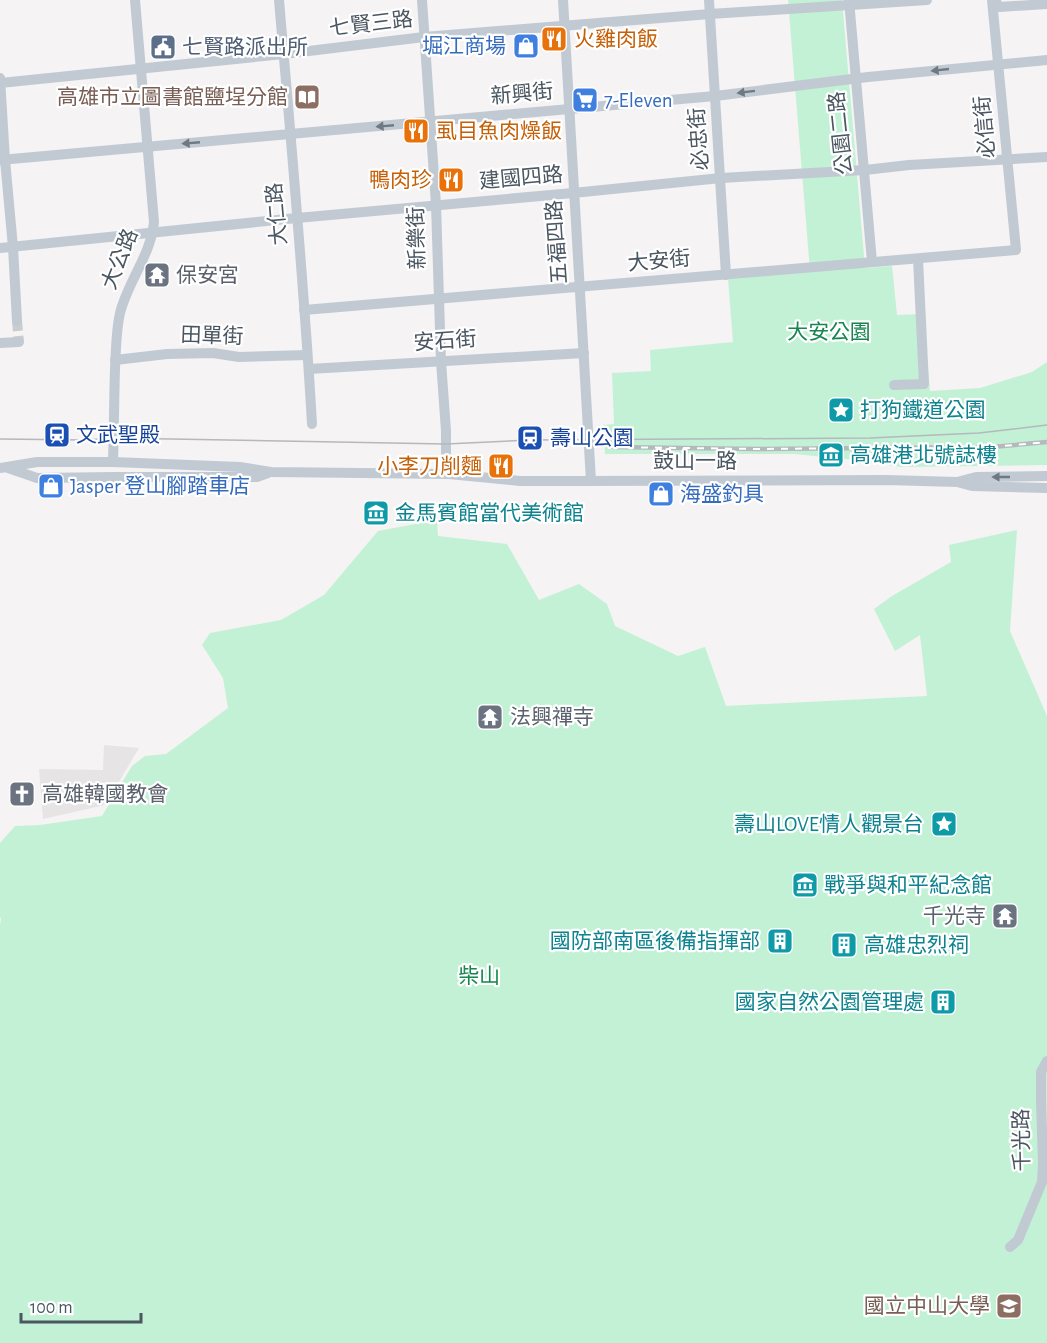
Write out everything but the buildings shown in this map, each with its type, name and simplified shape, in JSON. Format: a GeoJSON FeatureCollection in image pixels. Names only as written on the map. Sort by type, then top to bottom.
{"type":"FeatureCollection","features":[{"type":"Feature","properties":{"kind":"street","name":"大公路"},"geometry":{"type":"LineString","coordinates":[[113,462],[118,324],[123,303],[146,255],[154,222],[135,0]]}},
{"type":"Feature","properties":{"kind":"street","name":"大仁路"},"geometry":{"type":"LineString","coordinates":[[279,0],[302,266],[312,424]]}},
{"type":"Feature","properties":{"kind":"street","name":"新樂街"},"geometry":{"type":"LineString","coordinates":[[422,0],[436,206],[441,361],[449,474]]}},
{"type":"Feature","properties":{"kind":"street","name":"五福四路"},"geometry":{"type":"LineString","coordinates":[[563,0],[591,482]]}},
{"type":"Feature","properties":{"kind":"street","name":"必忠街"},"geometry":{"type":"LineString","coordinates":[[709,0],[726,274]]}},
{"type":"Feature","properties":{"kind":"street","name":"七賢三路"},"geometry":{"type":"LineString","coordinates":[[0,83],[284,54],[424,37],[849,3],[927,0]]}},
{"type":"Feature","properties":{"kind":"street"},"geometry":{"type":"LineString","coordinates":[[993,0],[999,7],[1047,4]]}},
{"type":"Feature","properties":{"kind":"street","name":"必信街"},"geometry":{"type":"LineString","coordinates":[[993,0],[1016,250]]}},
{"type":"Feature","properties":{"kind":"street"},"geometry":{"type":"LineString","coordinates":[[1009,6],[1035,0]]}},
{"type":"Feature","properties":{"kind":"street","name":"公園二路"},"geometry":{"type":"LineString","coordinates":[[849,3],[872,262]]}},
{"type":"Feature","properties":{"kind":"street","name":"新興街"},"geometry":{"type":"LineString","coordinates":[[2,160],[715,96],[855,79],[1047,60]]}},
{"type":"Feature","properties":{"kind":"street"},"geometry":{"type":"LineString","coordinates":[[0,78],[2,160],[13,247],[17,321]]}},
{"type":"Feature","properties":{"kind":"street","name":"建國四路"},"geometry":{"type":"LineString","coordinates":[[0,248],[721,178],[1047,157]]}},
{"type":"Feature","properties":{"kind":"street","name":"大安街"},"geometry":{"type":"LineString","coordinates":[[304,310],[1016,250]]}},
{"type":"Feature","properties":{"kind":"street"},"geometry":{"type":"LineString","coordinates":[[894,385],[924,384],[918,260]]}},
{"type":"Feature","properties":{"kind":"street"},"geometry":{"type":"LineString","coordinates":[[0,343],[19,342]]}},
{"type":"Feature","properties":{"kind":"street","name":"田單街"},"geometry":{"type":"LineString","coordinates":[[116,360],[213,353],[239,357],[307,355]]}},
{"type":"Feature","properties":{"kind":"street","name":"安石街"},"geometry":{"type":"LineString","coordinates":[[309,369],[584,353]]}},
{"type":"Feature","properties":{"kind":"street","name":"鼓山一路"},"geometry":{"type":"LineString","coordinates":[[4,468],[37,462],[113,462],[240,467],[271,472],[449,474],[520,481],[591,482],[887,480],[957,482],[976,477],[1047,476]]}},
{"type":"Feature","properties":{"kind":"street","name":"鼓山一路"},"geometry":{"type":"LineString","coordinates":[[4,468],[37,478],[257,477],[271,472]]}},
{"type":"Feature","properties":{"kind":"street"},"geometry":{"type":"LineString","coordinates":[[957,482],[972,486],[1047,488]]}},
{"type":"Feature","properties":{"kind":"street","name":"千光路"},"geometry":{"type":"LineString","coordinates":[[1010,1247],[1018,1239],[1042,1182],[1041,1072],[1047,1061]]}},
{"type":"Feature","properties":{"kind":"shaded area"},"geometry":{"type":"Polygon","coordinates":[[[104,745],[139,748],[105,805],[43,819],[39,769],[103,770],[104,745]]]}},
{"type":"Feature","properties":{"kind":"green space","name":"大安公園"},"geometry":{"type":"Polygon","coordinates":[[[788,0],[842,0],[865,268],[892,266],[897,315],[923,314],[930,391],[980,388],[1032,372],[1047,362],[1047,465],[901,467],[794,454],[605,454],[603,425],[614,424],[612,373],[651,371],[650,350],[733,342],[728,278],[810,271],[788,0]]]}},
{"type":"Feature","properties":{"kind":"green space","name":"柴山"},"geometry":{"type":"Polygon","coordinates":[[[437,520],[438,536],[507,544],[539,600],[579,584],[607,604],[615,626],[678,656],[705,647],[726,706],[927,696],[920,635],[895,651],[874,609],[951,562],[949,545],[1017,530],[1010,631],[1047,716],[1047,1343],[0,1343],[0,843],[15,826],[40,825],[102,816],[132,766],[145,756],[166,754],[228,708],[223,678],[202,645],[210,633],[281,620],[324,595],[378,531],[437,520]]]}},
{"type":"Feature","properties":{"kind":"tunnel"},"geometry":{"type":"LineString","coordinates":[[17,321],[19,342]]}},
{"type":"Feature","properties":{"kind":"tram line"},"geometry":{"type":"LineString","coordinates":[[0,439],[114,438],[446,444],[530,440],[870,438],[979,433],[1047,425]]}},
{"type":"Feature","properties":{"kind":"railway"},"geometry":{"type":"LineString","coordinates":[[613,447],[756,449],[992,447],[1047,442]]}},
{"type":"Feature","properties":{"kind":"place","name":"火雞肉飯"},"geometry":{"type":"Point","coordinates":[554,39]}},
{"type":"Feature","properties":{"kind":"place","name":"堀江商場"},"geometry":{"type":"Point","coordinates":[526,46]}},
{"type":"Feature","properties":{"kind":"place","name":"七賢路派出所"},"geometry":{"type":"Point","coordinates":[163,47]}},
{"type":"Feature","properties":{"kind":"place","name":"高雄市立圖書館鹽埕分館"},"geometry":{"type":"Point","coordinates":[307,97]}},
{"type":"Feature","properties":{"kind":"place","name":"7-Eleven"},"geometry":{"type":"Point","coordinates":[585,100]}},
{"type":"Feature","properties":{"kind":"place","name":"虱目魚肉燥飯"},"geometry":{"type":"Point","coordinates":[416,131]}},
{"type":"Feature","properties":{"kind":"place","name":"鴨肉珍"},"geometry":{"type":"Point","coordinates":[451,180]}},
{"type":"Feature","properties":{"kind":"place","name":"保安宮"},"geometry":{"type":"Point","coordinates":[157,275]}},
{"type":"Feature","properties":{"kind":"place","name":"打狗鐵道公園"},"geometry":{"type":"Point","coordinates":[841,410]}},
{"type":"Feature","properties":{"kind":"place","name":"文武聖殿"},"geometry":{"type":"Point","coordinates":[57,435]}},
{"type":"Feature","properties":{"kind":"place","name":"壽山公園"},"geometry":{"type":"Point","coordinates":[530,438]}},
{"type":"Feature","properties":{"kind":"place","name":"高雄港北號誌樓"},"geometry":{"type":"Point","coordinates":[831,455]}},
{"type":"Feature","properties":{"kind":"place","name":"小李刀削麵"},"geometry":{"type":"Point","coordinates":[501,466]}},
{"type":"Feature","properties":{"kind":"place","name":"Jasper 登山腳踏車店"},"geometry":{"type":"Point","coordinates":[51,486]}},
{"type":"Feature","properties":{"kind":"place","name":"海盛釣具"},"geometry":{"type":"Point","coordinates":[661,494]}},
{"type":"Feature","properties":{"kind":"place","name":"金馬賓館當代美術館"},"geometry":{"type":"Point","coordinates":[376,513]}},
{"type":"Feature","properties":{"kind":"place","name":"法興禪寺"},"geometry":{"type":"Point","coordinates":[490,717]}},
{"type":"Feature","properties":{"kind":"place","name":"高雄韓國教會"},"geometry":{"type":"Point","coordinates":[22,794]}},
{"type":"Feature","properties":{"kind":"place","name":"壽山LOVE情人觀景台"},"geometry":{"type":"Point","coordinates":[944,824]}},
{"type":"Feature","properties":{"kind":"place","name":"戰爭與和平紀念館"},"geometry":{"type":"Point","coordinates":[805,885]}},
{"type":"Feature","properties":{"kind":"place","name":"千光寺"},"geometry":{"type":"Point","coordinates":[1005,916]}},
{"type":"Feature","properties":{"kind":"place","name":"國防部南區後備指揮部"},"geometry":{"type":"Point","coordinates":[780,941]}},
{"type":"Feature","properties":{"kind":"place","name":"高雄忠烈祠"},"geometry":{"type":"Point","coordinates":[844,945]}},
{"type":"Feature","properties":{"kind":"place","name":"國家自然公園管理處"},"geometry":{"type":"Point","coordinates":[943,1002]}},
{"type":"Feature","properties":{"kind":"place","name":"國立中山大學"},"geometry":{"type":"Point","coordinates":[1009,1306]}}]}
